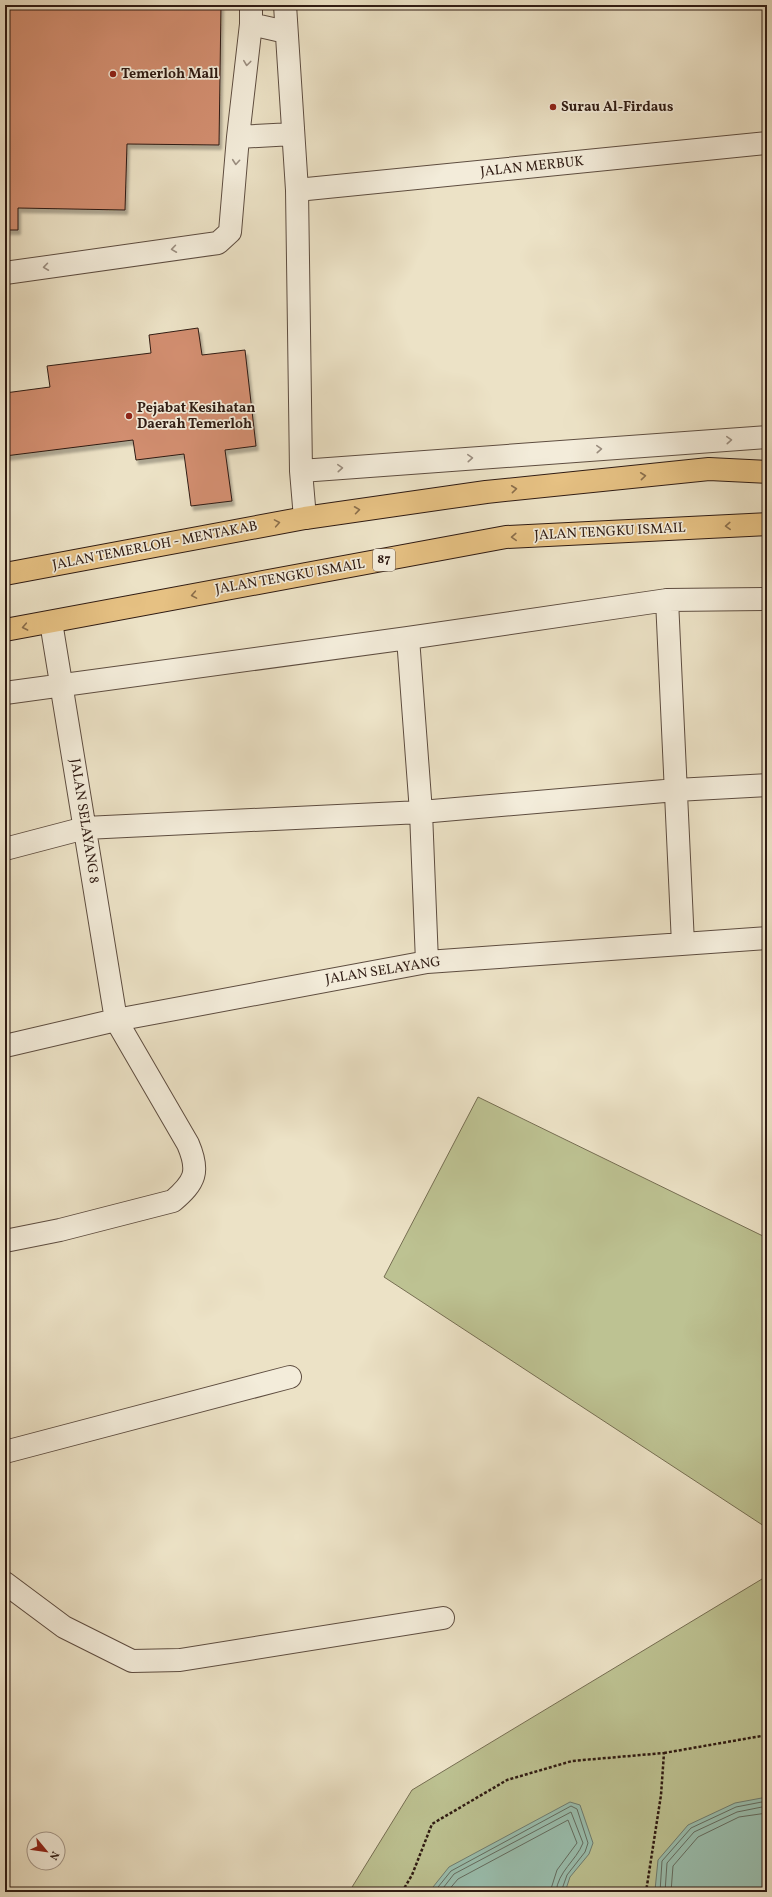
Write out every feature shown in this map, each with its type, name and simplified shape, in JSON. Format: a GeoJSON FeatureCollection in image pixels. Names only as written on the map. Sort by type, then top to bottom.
{"type":"FeatureCollection","features":[{"type":"Feature","properties":{"kind":"main road"},"geometry":{"type":"LineString","coordinates":[[305,518],[510,489],[709,469],[767,472]]}},
{"type":"Feature","properties":{"kind":"main road","name":"JALAN TEMERLOH - MENTAKAB"},"geometry":{"type":"LineString","coordinates":[[5,574],[305,518]]}},
{"type":"Feature","properties":{"kind":"main road","name":"JALAN TENGKU ISMAIL"},"geometry":{"type":"LineString","coordinates":[[5,630],[506,538],[767,524]]}},
{"type":"Feature","properties":{"kind":"street"},"geometry":{"type":"LineString","coordinates":[[285,5],[297,190],[301,471],[305,518]]}},
{"type":"Feature","properties":{"kind":"street"},"geometry":{"type":"LineString","coordinates":[[5,273],[218,243],[230,232],[251,15],[286,32]]}},
{"type":"Feature","properties":{"kind":"street"},"geometry":{"type":"LineString","coordinates":[[238,137],[294,134]]}},
{"type":"Feature","properties":{"kind":"street","name":"JALAN MERBUK"},"geometry":{"type":"LineString","coordinates":[[297,190],[767,143]]}},
{"type":"Feature","properties":{"kind":"street"},"geometry":{"type":"LineString","coordinates":[[301,471],[767,437]]}},
{"type":"Feature","properties":{"kind":"street"},"geometry":{"type":"LineString","coordinates":[[5,692],[408,638],[666,600],[767,599]]}},
{"type":"Feature","properties":{"kind":"street"},"geometry":{"type":"LineString","coordinates":[[666,600],[683,944]]}},
{"type":"Feature","properties":{"kind":"street","name":"JALAN SELAYANG 8"},"geometry":{"type":"LineString","coordinates":[[51,622],[116,1020]]}},
{"type":"Feature","properties":{"kind":"street"},"geometry":{"type":"LineString","coordinates":[[408,638],[421,812],[427,962]]}},
{"type":"Feature","properties":{"kind":"street"},"geometry":{"type":"LineString","coordinates":[[5,849],[85,828],[421,812],[676,790],[767,785]]}},
{"type":"Feature","properties":{"kind":"street","name":"JALAN SELAYANG"},"geometry":{"type":"LineString","coordinates":[[5,1046],[116,1020],[427,962],[767,938]]}},
{"type":"Feature","properties":{"kind":"street"},"geometry":{"type":"LineString","coordinates":[[5,1241],[60,1230],[173,1201],[188,1188],[195,1172],[195,1159],[188,1144],[116,1020]]}},
{"type":"Feature","properties":{"kind":"street"},"geometry":{"type":"LineString","coordinates":[[5,1452],[290,1376]]}},
{"type":"Feature","properties":{"kind":"street"},"geometry":{"type":"LineString","coordinates":[[5,1583],[64,1627],[132,1661],[180,1660],[444,1618]]}},
{"type":"Feature","properties":{"kind":"path"},"geometry":{"type":"LineString","coordinates":[[402,1892],[412,1875],[432,1824],[507,1780],[572,1761],[664,1753],[767,1735]]}},
{"type":"Feature","properties":{"kind":"path"},"geometry":{"type":"LineString","coordinates":[[646,1892],[661,1795],[664,1753]]}},
{"type":"Feature","properties":{"kind":"shaded area"},"geometry":{"type":"Polygon","coordinates":[[[478,1097],[767,1238],[767,1528],[384,1277],[478,1097]]]}},
{"type":"Feature","properties":{"kind":"shaded area"},"geometry":{"type":"Polygon","coordinates":[[[767,1576],[767,1892],[349,1892],[412,1790],[767,1576]]]}},
{"type":"Feature","properties":{"kind":"water"},"geometry":{"type":"Polygon","coordinates":[[[767,1797],[767,1892],[658,1892],[655,1890],[658,1860],[688,1825],[735,1803],[767,1797]]]}},
{"type":"Feature","properties":{"kind":"water"},"geometry":{"type":"Polygon","coordinates":[[[570,1802],[580,1805],[593,1843],[589,1854],[570,1877],[565,1892],[429,1892],[449,1867],[570,1802]]]}},
{"type":"Feature","properties":{"kind":"building","name":"Temerloh Mall"},"geometry":{"type":"Polygon","coordinates":[[[5,5],[221,5],[219,145],[127,144],[125,210],[18,208],[18,230],[5,230],[5,5]]]}},
{"type":"Feature","properties":{"kind":"building","name":"Pejabat Kesihatan Daerah Temerloh"},"geometry":{"type":"Polygon","coordinates":[[[198,328],[202,355],[245,350],[256,446],[225,450],[232,501],[191,506],[184,454],[136,460],[133,440],[5,456],[5,393],[50,387],[47,366],[151,353],[149,335],[198,328]]]}},
{"type":"Feature","properties":{"kind":"place","name":"Temerloh Mall"},"geometry":{"type":"Point","coordinates":[113,74]}},
{"type":"Feature","properties":{"kind":"place","name":"Surau Al-Firdaus"},"geometry":{"type":"Point","coordinates":[553,107]}},
{"type":"Feature","properties":{"kind":"place","name":"Pejabat Kesihatan Daerah Temerloh"},"geometry":{"type":"Point","coordinates":[129,416]}}]}
